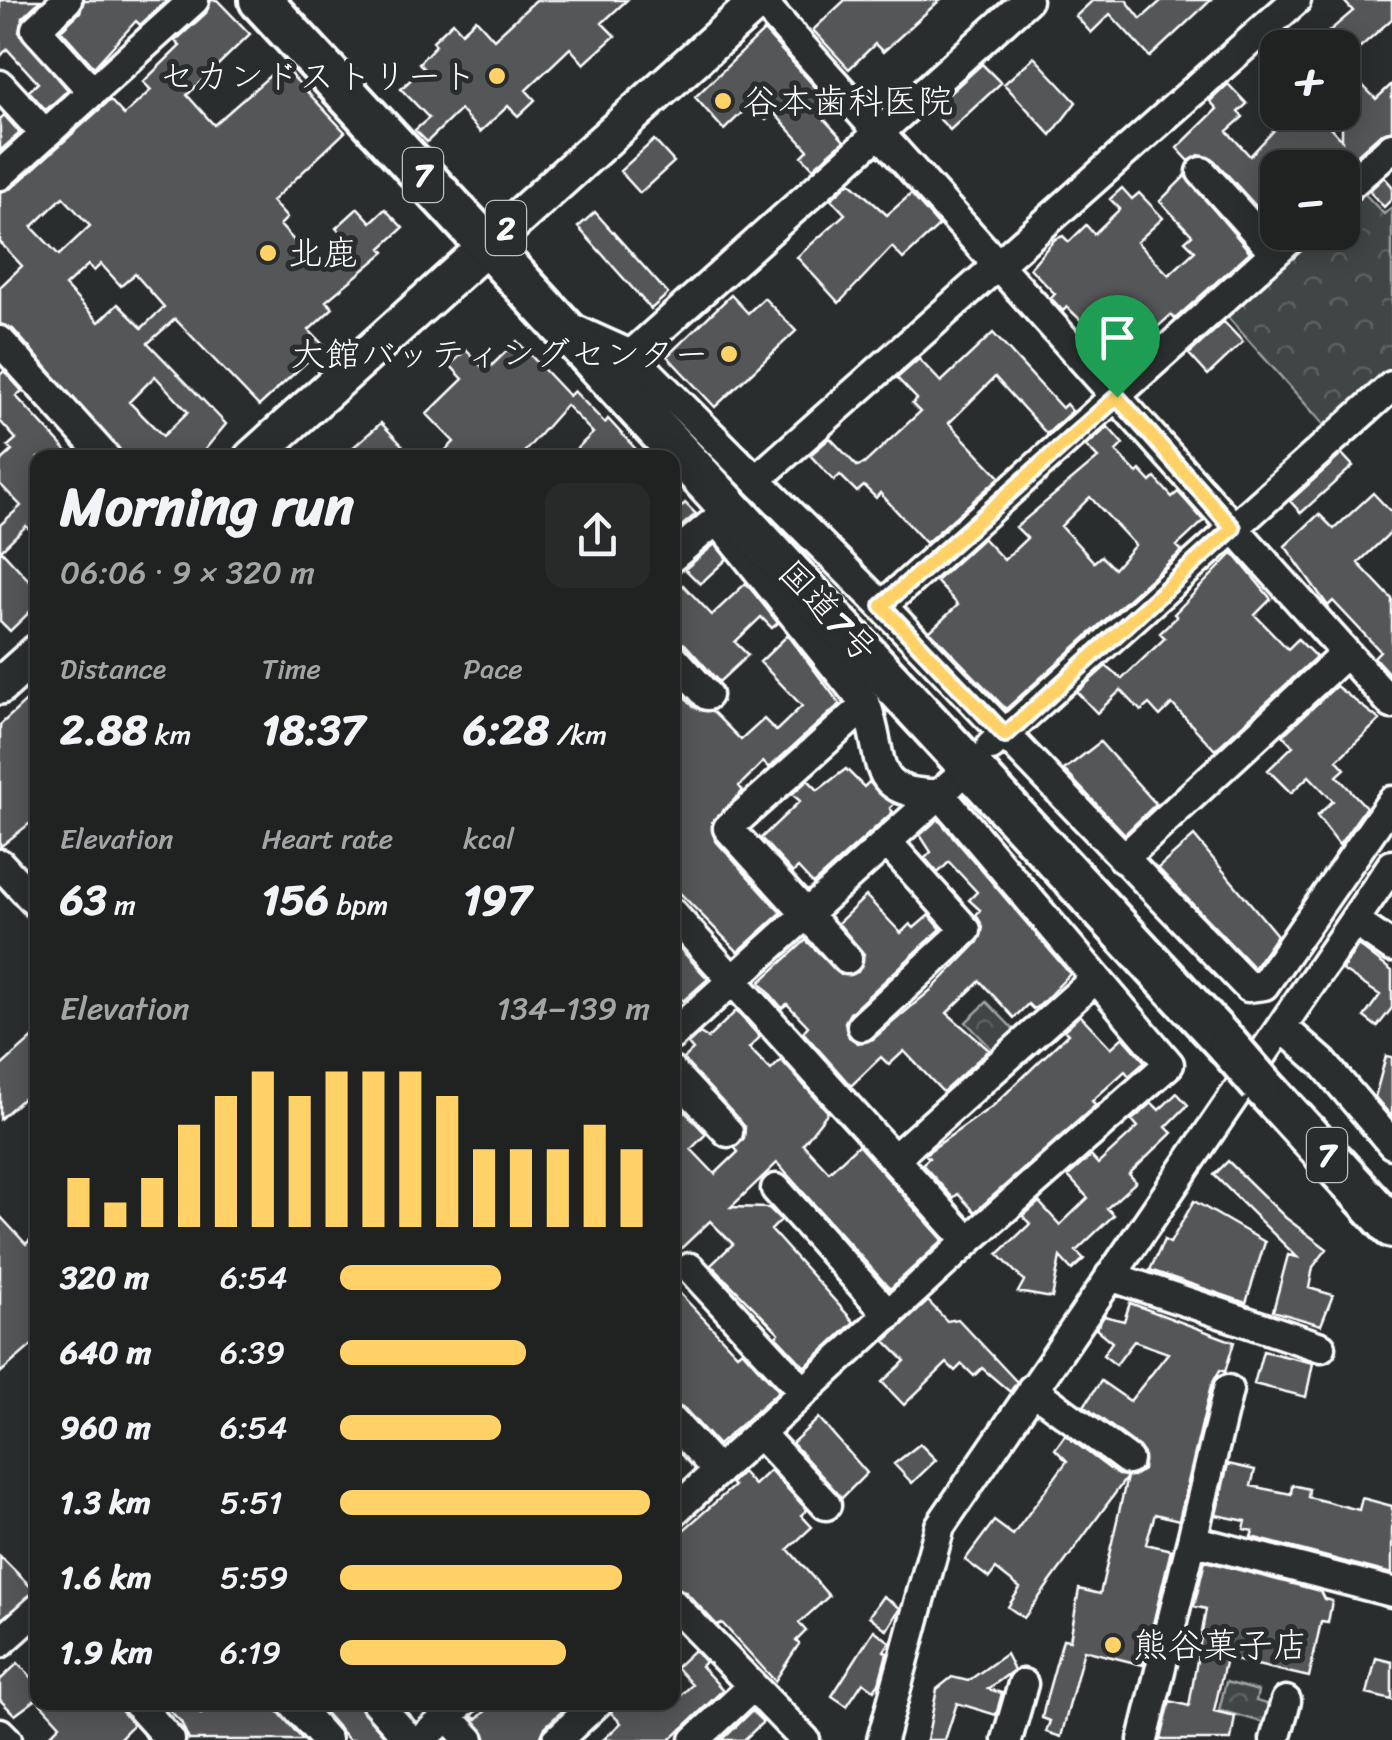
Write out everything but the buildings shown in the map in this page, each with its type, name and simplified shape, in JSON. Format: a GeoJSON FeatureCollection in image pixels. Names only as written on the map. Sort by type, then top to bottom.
{"type":"FeatureCollection","features":[{"type":"Feature","properties":{"kind":"highway","name":"国道7号"},"geometry":{"type":"LineString","coordinates":[[260,0],[562,324],[735,501],[1392,1227]]}},
{"type":"Feature","properties":{"kind":"main road","name":"2"},"geometry":{"type":"LineString","coordinates":[[261,450],[760,0]]}},
{"type":"Feature","properties":{"kind":"main road"},"geometry":{"type":"LineString","coordinates":[[0,686],[30,659]]}},
{"type":"Feature","properties":{"kind":"street"},"geometry":{"type":"LineString","coordinates":[[67,0],[36,29],[92,91]]}},
{"type":"Feature","properties":{"kind":"street"},"geometry":{"type":"LineString","coordinates":[[0,175],[194,0]]}},
{"type":"Feature","properties":{"kind":"street"},"geometry":{"type":"LineString","coordinates":[[760,0],[1392,704]]}},
{"type":"Feature","properties":{"kind":"street"},"geometry":{"type":"LineString","coordinates":[[631,355],[1027,0]]}},
{"type":"Feature","properties":{"kind":"street"},"geometry":{"type":"LineString","coordinates":[[680,550],[1296,0]]}},
{"type":"Feature","properties":{"kind":"street"},"geometry":{"type":"LineString","coordinates":[[0,85],[45,134]]}},
{"type":"Feature","properties":{"kind":"street"},"geometry":{"type":"LineString","coordinates":[[1360,179],[1387,160]]}},
{"type":"Feature","properties":{"kind":"street"},"geometry":{"type":"LineString","coordinates":[[1202,172],[1276,253]]}},
{"type":"Feature","properties":{"kind":"street"},"geometry":{"type":"LineString","coordinates":[[882,606],[1279,250]]}},
{"type":"Feature","properties":{"kind":"street"},"geometry":{"type":"LineString","coordinates":[[562,324],[631,355],[735,501],[866,705],[878,737],[878,759],[891,786],[908,795],[946,788]]}},
{"type":"Feature","properties":{"kind":"street"},"geometry":{"type":"LineString","coordinates":[[0,340],[99,450]]}},
{"type":"Feature","properties":{"kind":"street"},"geometry":{"type":"LineString","coordinates":[[998,741],[1392,386]]}},
{"type":"Feature","properties":{"kind":"street"},"geometry":{"type":"LineString","coordinates":[[735,501],[882,606],[998,741],[1248,987],[1264,985],[1392,802]]}},
{"type":"Feature","properties":{"kind":"street"},"geometry":{"type":"LineString","coordinates":[[1123,860],[1346,653]]}},
{"type":"Feature","properties":{"kind":"street"},"geometry":{"type":"LineString","coordinates":[[680,665],[707,695]]}},
{"type":"Feature","properties":{"kind":"street"},"geometry":{"type":"LineString","coordinates":[[847,959],[728,828],[866,705]]}},
{"type":"Feature","properties":{"kind":"street"},"geometry":{"type":"LineString","coordinates":[[680,1022],[734,980],[946,788]]}},
{"type":"Feature","properties":{"kind":"street"},"geometry":{"type":"LineString","coordinates":[[680,1506],[968,1240],[1169,1064],[1094,979],[946,788]]}},
{"type":"Feature","properties":{"kind":"street"},"geometry":{"type":"LineString","coordinates":[[862,1026],[966,930],[887,842]]}},
{"type":"Feature","properties":{"kind":"street"},"geometry":{"type":"LineString","coordinates":[[0,864],[30,896]]}},
{"type":"Feature","properties":{"kind":"street"},"geometry":{"type":"LineString","coordinates":[[882,1740],[940,1526],[1392,865]]}},
{"type":"Feature","properties":{"kind":"street"},"geometry":{"type":"LineString","coordinates":[[1354,921],[1392,947]]}},
{"type":"Feature","properties":{"kind":"street"},"geometry":{"type":"LineString","coordinates":[[680,922],[968,1240]]}},
{"type":"Feature","properties":{"kind":"street"},"geometry":{"type":"LineString","coordinates":[[895,1158],[1094,979]]}},
{"type":"Feature","properties":{"kind":"street"},"geometry":{"type":"LineString","coordinates":[[1282,1027],[1322,1063],[1392,1144]]}},
{"type":"Feature","properties":{"kind":"street"},"geometry":{"type":"LineString","coordinates":[[680,1081],[728,1132]]}},
{"type":"Feature","properties":{"kind":"street"},"geometry":{"type":"LineString","coordinates":[[776,1188],[889,1315]]}},
{"type":"Feature","properties":{"kind":"street"},"geometry":{"type":"LineString","coordinates":[[690,1268],[804,1392]]}},
{"type":"Feature","properties":{"kind":"street"},"geometry":{"type":"LineString","coordinates":[[1110,1276],[1320,1347]]}},
{"type":"Feature","properties":{"kind":"street"},"geometry":{"type":"LineString","coordinates":[[1032,1389],[1128,1460]]}},
{"type":"Feature","properties":{"kind":"street"},"geometry":{"type":"LineString","coordinates":[[1144,1740],[1228,1390]]}},
{"type":"Feature","properties":{"kind":"street"},"geometry":{"type":"LineString","coordinates":[[680,1430],[718,1471]]}},
{"type":"Feature","properties":{"kind":"street"},"geometry":{"type":"LineString","coordinates":[[759,1433],[826,1505]]}},
{"type":"Feature","properties":{"kind":"street"},"geometry":{"type":"LineString","coordinates":[[1192,1540],[1392,1592]]}},
{"type":"Feature","properties":{"kind":"street"},"geometry":{"type":"LineString","coordinates":[[0,1644],[30,1616]]}},
{"type":"Feature","properties":{"kind":"street"},"geometry":{"type":"LineString","coordinates":[[680,1621],[805,1740]]}},
{"type":"Feature","properties":{"kind":"street"},"geometry":{"type":"LineString","coordinates":[[1006,1740],[1022,1684]]}},
{"type":"Feature","properties":{"kind":"street"},"geometry":{"type":"LineString","coordinates":[[695,1740],[751,1688]]}},
{"type":"Feature","properties":{"kind":"street"},"geometry":{"type":"LineString","coordinates":[[1275,1740],[1286,1701]]}},
{"type":"Feature","properties":{"kind":"street"},"geometry":{"type":"LineString","coordinates":[[143,1710],[170,1740]]}},
{"type":"Feature","properties":{"kind":"street"},"geometry":{"type":"LineString","coordinates":[[299,1710],[326,1740]]}},
{"type":"Feature","properties":{"kind":"street"},"geometry":{"type":"LineString","coordinates":[[383,1710],[410,1740]]}},
{"type":"Feature","properties":{"kind":"street"},"geometry":{"type":"LineString","coordinates":[[420,1740],[455,1710],[470,1740]]}},
{"type":"Feature","properties":{"kind":"street"},"geometry":{"type":"LineString","coordinates":[[557,1740],[589,1710]]}},
{"type":"Feature","properties":{"kind":"street"},"geometry":{"type":"LineString","coordinates":[[0,1733],[6,1740]]}},
{"type":"Feature","properties":{"kind":"green space"},"geometry":{"type":"Polygon","coordinates":[[[1360,191],[1384,214],[1392,207],[1392,368],[1326,427],[1225,314],[1295,250],[1360,250],[1360,191]]]}},
{"type":"Feature","properties":{"kind":"green space"},"geometry":{"type":"Polygon","coordinates":[[[987,1002],[1017,1033],[996,1053],[966,1022],[987,1002]]]}},
{"type":"Feature","properties":{"kind":"green space"},"geometry":{"type":"Polygon","coordinates":[[[1226,1682],[1258,1691],[1256,1701],[1269,1705],[1265,1723],[1219,1710],[1226,1682]]]}},
{"type":"Feature","properties":{"kind":"place","name":"セカンドストリート"},"geometry":{"type":"Point","coordinates":[497,76]}},
{"type":"Feature","properties":{"kind":"place","name":"谷本歯科医院"},"geometry":{"type":"Point","coordinates":[723,101]}},
{"type":"Feature","properties":{"kind":"place","name":"北鹿"},"geometry":{"type":"Point","coordinates":[268,253]}},
{"type":"Feature","properties":{"kind":"place","name":"大館バッティングセンター"},"geometry":{"type":"Point","coordinates":[729,354]}},
{"type":"Feature","properties":{"kind":"place","name":"熊谷菓子店"},"geometry":{"type":"Point","coordinates":[1113,1645]}},
{"type":"Feature","properties":{"kind":"route"},"geometry":{"type":"LineString","coordinates":[[1117,397],[1233,528],[1005,735],[882,606],[1117,397]]}}]}
